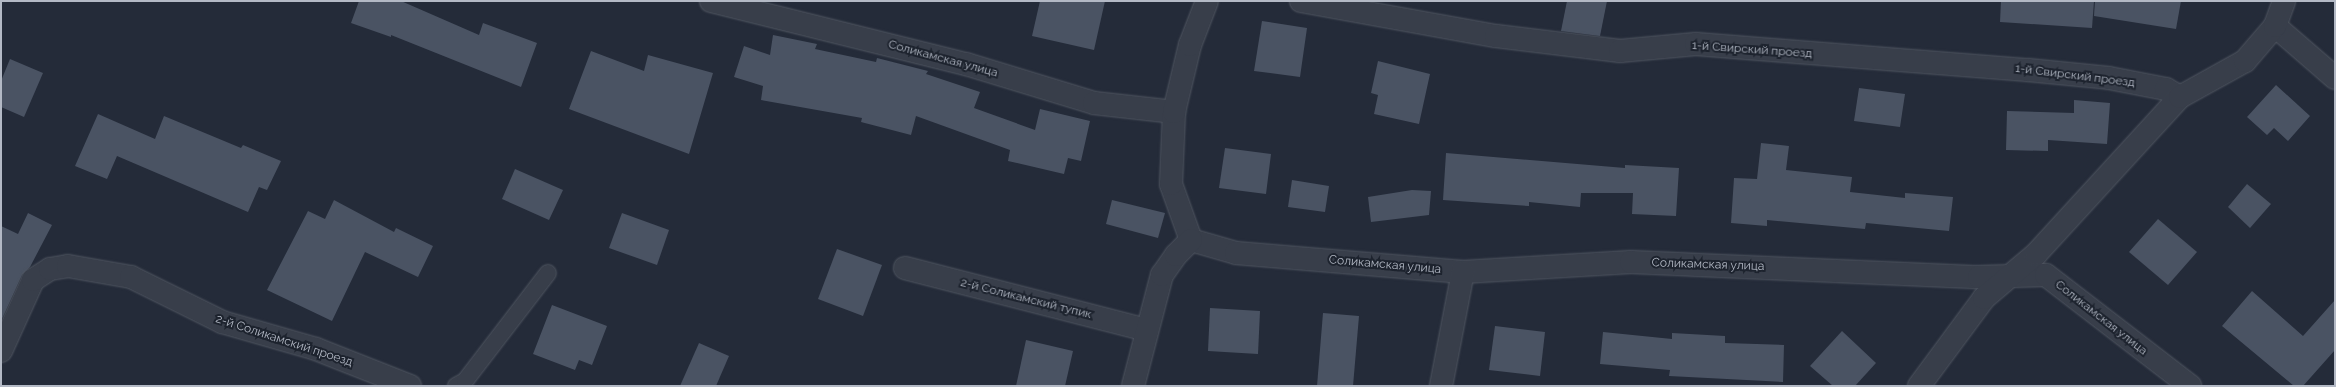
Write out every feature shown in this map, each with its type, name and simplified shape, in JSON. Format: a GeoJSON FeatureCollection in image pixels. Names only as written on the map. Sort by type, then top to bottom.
{"type":"FeatureCollection","features":[{"type":"Feature","properties":{"kind":"street","name":"Соликамская улица"},"geometry":{"type":"LineString","coordinates":[[712,1],[966,64],[1094,103],[1174,112]]}},
{"type":"Feature","properties":{"kind":"street"},"geometry":{"type":"LineString","coordinates":[[1133,386],[1162,275],[1176,255],[1191,240],[1172,184],[1174,112],[1190,45],[1207,1]]}},
{"type":"Feature","properties":{"kind":"street","name":"1-й Свирский проезд"},"geometry":{"type":"LineString","coordinates":[[1300,1],[1496,36],[1620,51],[1696,44],[2012,68],[2109,78],[2166,89],[2180,97]]}},
{"type":"Feature","properties":{"kind":"street"},"geometry":{"type":"LineString","coordinates":[[1919,386],[1984,298],[2012,276],[2108,179],[2180,97],[2245,61],[2276,26],[2284,1]]}},
{"type":"Feature","properties":{"kind":"street"},"geometry":{"type":"LineString","coordinates":[[2276,26],[2335,78]]}},
{"type":"Feature","properties":{"kind":"street","name":"Соликамская улица"},"geometry":{"type":"LineString","coordinates":[[1191,240],[1236,253],[1462,272],[1631,262],[2012,276],[2046,275],[2190,386]]}},
{"type":"Feature","properties":{"kind":"street","name":"2-й Соликамский проезд"},"geometry":{"type":"LineString","coordinates":[[1,351],[33,280],[50,269],[68,266],[131,277],[222,322],[316,349],[410,386]]}},
{"type":"Feature","properties":{"kind":"street","name":"2-й Соликамский тупик"},"geometry":{"type":"LineString","coordinates":[[905,268],[1147,330]]}},
{"type":"Feature","properties":{"kind":"street"},"geometry":{"type":"LineString","coordinates":[[1442,386],[1462,272]]}},
{"type":"Feature","properties":{"kind":"lane"},"geometry":{"type":"LineString","coordinates":[[456,386],[465,381],[548,273]]}},
{"type":"Feature","properties":{"kind":"building"},"geometry":{"type":"Polygon","coordinates":[[[359,1],[401,1],[479,35],[483,23],[537,43],[521,87],[391,35],[391,37],[351,23],[359,1]]]}},
{"type":"Feature","properties":{"kind":"building"},"geometry":{"type":"Polygon","coordinates":[[[1040,1],[1105,1],[1094,50],[1032,36],[1040,1]]]}},
{"type":"Feature","properties":{"kind":"building"},"geometry":{"type":"Polygon","coordinates":[[[1567,1],[1607,1],[1600,36],[1561,31],[1567,1]]]}},
{"type":"Feature","properties":{"kind":"building"},"geometry":{"type":"Polygon","coordinates":[[[2001,1],[2094,1],[2092,28],[2000,22],[2001,1]]]}},
{"type":"Feature","properties":{"kind":"building"},"geometry":{"type":"Polygon","coordinates":[[[2095,1],[2181,1],[2176,29],[2094,16],[2095,1]]]}},
{"type":"Feature","properties":{"kind":"building"},"geometry":{"type":"Polygon","coordinates":[[[1262,21],[1307,28],[1300,77],[1254,71],[1262,21]]]}},
{"type":"Feature","properties":{"kind":"building"},"geometry":{"type":"Polygon","coordinates":[[[773,35],[817,44],[815,49],[876,62],[877,58],[928,71],[926,74],[980,92],[974,108],[1035,130],[1040,109],[1090,121],[1081,161],[1068,158],[1064,174],[1008,161],[1010,150],[916,116],[911,135],[861,122],[862,118],[761,100],[763,86],[734,77],[744,46],[770,55],[773,35]]]}},
{"type":"Feature","properties":{"kind":"building"},"geometry":{"type":"Polygon","coordinates":[[[591,51],[644,71],[648,55],[713,73],[689,154],[569,109],[591,51]]]}},
{"type":"Feature","properties":{"kind":"building"},"geometry":{"type":"Polygon","coordinates":[[[10,59],[43,73],[24,117],[1,107],[1,81],[10,59]]]}},
{"type":"Feature","properties":{"kind":"building"},"geometry":{"type":"Polygon","coordinates":[[[1378,61],[1430,74],[1419,124],[1374,114],[1378,95],[1371,93],[1378,61]]]}},
{"type":"Feature","properties":{"kind":"building"},"geometry":{"type":"Polygon","coordinates":[[[2276,85],[2310,116],[2288,141],[2274,128],[2267,135],[2247,117],[2276,85]]]}},
{"type":"Feature","properties":{"kind":"building"},"geometry":{"type":"Polygon","coordinates":[[[1859,88],[1905,94],[1900,127],[1854,121],[1859,88]]]}},
{"type":"Feature","properties":{"kind":"building"},"geometry":{"type":"Polygon","coordinates":[[[2074,100],[2110,103],[2107,144],[2048,140],[2048,151],[2006,150],[2007,111],[2074,113],[2074,100]]]}},
{"type":"Feature","properties":{"kind":"building"},"geometry":{"type":"Polygon","coordinates":[[[98,114],[155,139],[164,116],[241,148],[243,145],[281,161],[267,190],[259,187],[248,212],[117,156],[107,179],[75,166],[98,114]]]}},
{"type":"Feature","properties":{"kind":"building"},"geometry":{"type":"Polygon","coordinates":[[[1761,143],[1789,146],[1786,170],[1852,177],[1850,192],[1905,198],[1905,193],[1953,197],[1949,231],[1866,223],[1865,229],[1767,220],[1767,226],[1731,223],[1734,178],[1757,179],[1761,143]]]}},
{"type":"Feature","properties":{"kind":"building"},"geometry":{"type":"Polygon","coordinates":[[[1225,148],[1271,154],[1266,194],[1219,188],[1225,148]]]}},
{"type":"Feature","properties":{"kind":"building"},"geometry":{"type":"Polygon","coordinates":[[[1446,153],[1625,168],[1625,165],[1679,168],[1676,216],[1632,214],[1633,193],[1581,193],[1580,207],[1529,202],[1529,206],[1443,200],[1446,153]]]}},
{"type":"Feature","properties":{"kind":"building"},"geometry":{"type":"Polygon","coordinates":[[[515,169],[563,190],[549,220],[502,199],[515,169]]]}},
{"type":"Feature","properties":{"kind":"building"},"geometry":{"type":"Polygon","coordinates":[[[1292,180],[1329,186],[1325,212],[1288,207],[1292,180]]]}},
{"type":"Feature","properties":{"kind":"building"},"geometry":{"type":"Polygon","coordinates":[[[2247,184],[2271,204],[2250,228],[2228,207],[2247,184]]]}},
{"type":"Feature","properties":{"kind":"building"},"geometry":{"type":"Polygon","coordinates":[[[1412,190],[1431,191],[1429,215],[1371,222],[1368,197],[1412,190]]]}},
{"type":"Feature","properties":{"kind":"building"},"geometry":{"type":"Polygon","coordinates":[[[334,200],[394,232],[396,228],[433,246],[418,277],[365,252],[332,321],[267,290],[308,211],[325,219],[334,200]]]}},
{"type":"Feature","properties":{"kind":"building"},"geometry":{"type":"Polygon","coordinates":[[[1112,200],[1165,213],[1158,238],[1106,224],[1112,200]]]}},
{"type":"Feature","properties":{"kind":"building"},"geometry":{"type":"Polygon","coordinates":[[[28,213],[52,225],[30,267],[22,275],[1,321],[1,226],[18,234],[28,213]]]}},
{"type":"Feature","properties":{"kind":"building"},"geometry":{"type":"Polygon","coordinates":[[[622,213],[669,230],[657,265],[609,248],[622,213]]]}},
{"type":"Feature","properties":{"kind":"building"},"geometry":{"type":"Polygon","coordinates":[[[2158,219],[2197,252],[2168,285],[2129,252],[2158,219]]]}},
{"type":"Feature","properties":{"kind":"building"},"geometry":{"type":"Polygon","coordinates":[[[837,249],[882,265],[863,316],[818,299],[837,249]]]}},
{"type":"Feature","properties":{"kind":"building"},"geometry":{"type":"Polygon","coordinates":[[[2252,291],[2303,336],[2335,300],[2335,350],[2303,386],[2294,386],[2222,326],[2252,291]]]}},
{"type":"Feature","properties":{"kind":"building"},"geometry":{"type":"Polygon","coordinates":[[[552,305],[607,326],[592,365],[579,360],[575,370],[533,354],[552,305]]]}},
{"type":"Feature","properties":{"kind":"building"},"geometry":{"type":"Polygon","coordinates":[[[1210,308],[1260,311],[1258,354],[1208,351],[1210,308]]]}},
{"type":"Feature","properties":{"kind":"building"},"geometry":{"type":"Polygon","coordinates":[[[1323,313],[1359,316],[1353,386],[1317,386],[1323,313]]]}},
{"type":"Feature","properties":{"kind":"building"},"geometry":{"type":"Polygon","coordinates":[[[1495,326],[1545,332],[1540,376],[1489,370],[1495,326]]]}},
{"type":"Feature","properties":{"kind":"building"},"geometry":{"type":"Polygon","coordinates":[[[1842,331],[1876,363],[1855,386],[1833,386],[1810,366],[1842,331]]]}},
{"type":"Feature","properties":{"kind":"building"},"geometry":{"type":"Polygon","coordinates":[[[1603,332],[1672,339],[1672,333],[1725,336],[1725,343],[1784,345],[1783,382],[1669,376],[1670,370],[1600,364],[1603,332]]]}},
{"type":"Feature","properties":{"kind":"building"},"geometry":{"type":"Polygon","coordinates":[[[1026,340],[1073,351],[1065,386],[1016,386],[1026,340]]]}},
{"type":"Feature","properties":{"kind":"building"},"geometry":{"type":"Polygon","coordinates":[[[699,343],[729,356],[716,386],[680,386],[699,343]]]}}]}
